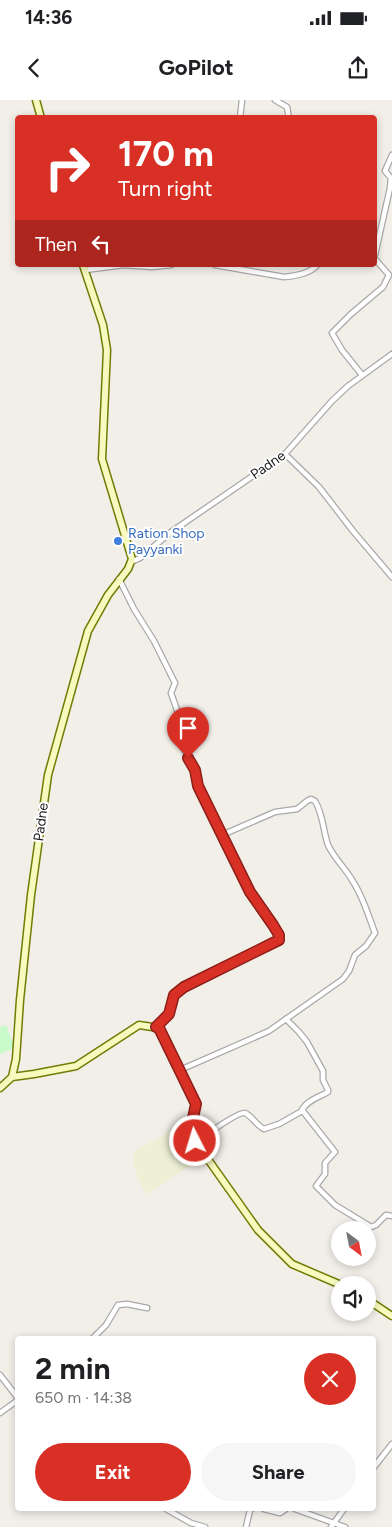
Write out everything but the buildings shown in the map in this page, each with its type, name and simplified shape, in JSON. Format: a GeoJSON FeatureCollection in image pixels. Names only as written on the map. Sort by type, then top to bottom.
{"type":"FeatureCollection","features":[{"type":"Feature","properties":{"kind":"main road"},"geometry":{"type":"LineString","coordinates":[[36,100],[40,115]]}},
{"type":"Feature","properties":{"kind":"main road"},"geometry":{"type":"LineString","coordinates":[[84,267],[103,324],[107,350],[102,459],[131,552],[131,562]]}},
{"type":"Feature","properties":{"kind":"main road","name":"Padne"},"geometry":{"type":"LineString","coordinates":[[12,1077],[16,1059],[31,895],[48,775],[88,631],[108,595],[131,562]]}},
{"type":"Feature","properties":{"kind":"main road"},"geometry":{"type":"LineString","coordinates":[[0,1088],[12,1077],[76,1066],[139,1025],[159,1028],[196,1104],[191,1127],[196,1142],[258,1230],[285,1258],[292,1264],[331,1281]]}},
{"type":"Feature","properties":{"kind":"main road"},"geometry":{"type":"LineString","coordinates":[[376,1305],[392,1316]]}},
{"type":"Feature","properties":{"kind":"street"},"geometry":{"type":"LineString","coordinates":[[240,115],[242,100]]}},
{"type":"Feature","properties":{"kind":"street"},"geometry":{"type":"LineString","coordinates":[[275,100],[287,107],[288,115]]}},
{"type":"Feature","properties":{"kind":"street"},"geometry":{"type":"LineString","coordinates":[[377,246],[390,188],[391,178],[386,171],[392,155]]}},
{"type":"Feature","properties":{"kind":"street"},"geometry":{"type":"LineString","coordinates":[[362,375],[342,350],[332,333],[360,305],[384,287],[389,275],[377,261]]}},
{"type":"Feature","properties":{"kind":"street"},"geometry":{"type":"LineString","coordinates":[[226,267],[284,277],[296,276],[314,267]]}},
{"type":"Feature","properties":{"kind":"street","name":"Padne"},"geometry":{"type":"LineString","coordinates":[[131,562],[140,558],[171,532],[285,454],[332,401],[362,375],[392,354]]}},
{"type":"Feature","properties":{"kind":"street"},"geometry":{"type":"LineString","coordinates":[[285,454],[319,487],[392,577]]}},
{"type":"Feature","properties":{"kind":"street"},"geometry":{"type":"LineString","coordinates":[[119,579],[175,683],[171,693],[184,730],[176,734],[195,770],[198,786],[250,892],[276,930],[279,940],[184,987],[174,995],[169,1014],[156,1027]]}},
{"type":"Feature","properties":{"kind":"street"},"geometry":{"type":"LineString","coordinates":[[180,1070],[269,1031],[286,1020],[301,1007],[342,979],[349,971],[355,955],[366,946],[375,933],[362,898],[328,845],[315,800],[307,800],[297,809],[268,815],[222,835]]}},
{"type":"Feature","properties":{"kind":"street"},"geometry":{"type":"LineString","coordinates":[[196,1142],[241,1114],[247,1114],[264,1129],[279,1124],[302,1111],[302,1107],[306,1103],[318,1098],[328,1090],[323,1080],[323,1071],[306,1042],[299,1032],[286,1020]]}},
{"type":"Feature","properties":{"kind":"street"},"geometry":{"type":"LineString","coordinates":[[302,1111],[335,1152],[325,1163],[325,1174],[316,1186],[319,1190],[335,1205],[371,1227],[376,1225],[386,1215],[392,1216]]}},
{"type":"Feature","properties":{"kind":"street"},"geometry":{"type":"LineString","coordinates":[[95,1336],[106,1325],[118,1305],[127,1304],[147,1308]]}},
{"type":"Feature","properties":{"kind":"street"},"geometry":{"type":"LineString","coordinates":[[0,1375],[15,1395]]}},
{"type":"Feature","properties":{"kind":"street"},"geometry":{"type":"LineString","coordinates":[[0,1413],[15,1401]]}},
{"type":"Feature","properties":{"kind":"street"},"geometry":{"type":"LineString","coordinates":[[376,1464],[392,1444]]}},
{"type":"Feature","properties":{"kind":"street"},"geometry":{"type":"LineString","coordinates":[[170,1511],[191,1523],[206,1527]]}},
{"type":"Feature","properties":{"kind":"street"},"geometry":{"type":"LineString","coordinates":[[246,1527],[250,1511]]}},
{"type":"Feature","properties":{"kind":"street"},"geometry":{"type":"LineString","coordinates":[[301,1511],[333,1525],[345,1527]]}},
{"type":"Feature","properties":{"kind":"street"},"geometry":{"type":"LineString","coordinates":[[333,1525],[343,1511]]}},
{"type":"Feature","properties":{"kind":"green space"},"geometry":{"type":"Polygon","coordinates":[[[6,1025],[15,1048],[0,1054],[0,1027],[6,1025]]]}},
{"type":"Feature","properties":{"kind":"green space"},"geometry":{"type":"Polygon","coordinates":[[[187,1122],[189,1123],[187,1127],[189,1136],[193,1139],[202,1156],[201,1159],[147,1194],[145,1193],[133,1163],[133,1152],[187,1122]]]}},
{"type":"Feature","properties":{"kind":"place","name":"Ration Shop Payyanki"},"geometry":{"type":"Point","coordinates":[118,541]}},
{"type":"Feature","properties":{"kind":"route"},"geometry":{"type":"LineString","coordinates":[[188,758],[195,770],[198,786],[250,892],[279,935],[279,940],[275,943],[246,955],[197,982],[184,987],[174,995],[167,1018],[156,1027],[159,1028],[196,1104],[191,1127],[195,1141]]}}]}
